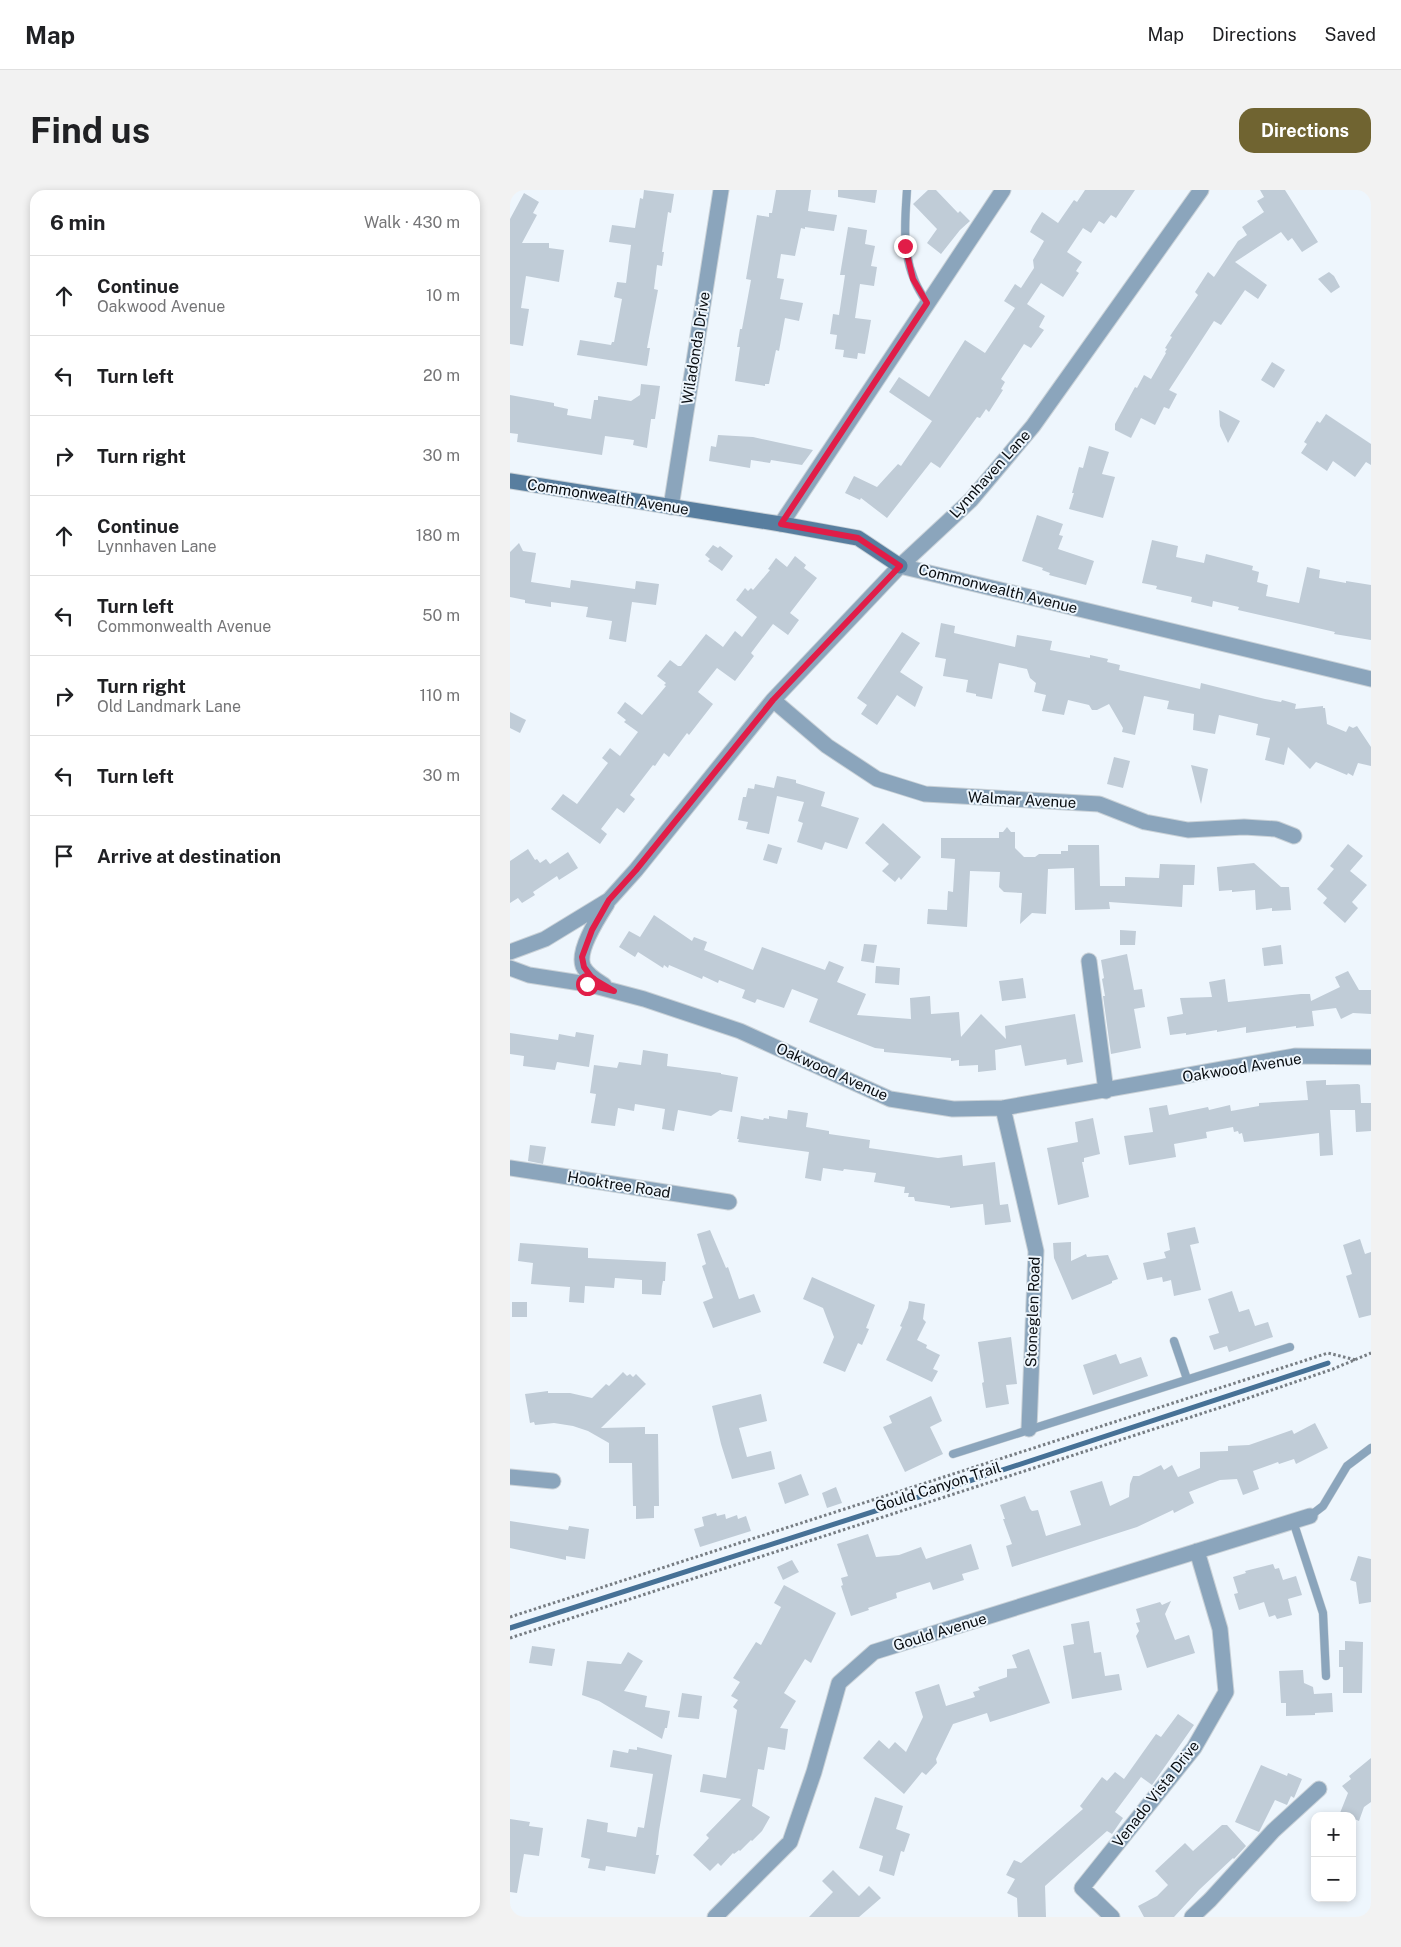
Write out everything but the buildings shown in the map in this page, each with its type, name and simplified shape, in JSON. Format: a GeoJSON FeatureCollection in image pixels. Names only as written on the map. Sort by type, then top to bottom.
{"type":"FeatureCollection","features":[{"type":"Feature","properties":{"kind":"street","name":"Wiladonda Drive"},"geometry":{"type":"LineString","coordinates":[[671,506],[721,190]]}},
{"type":"Feature","properties":{"kind":"street"},"geometry":{"type":"LineString","coordinates":[[781,524],[1003,190]]}},
{"type":"Feature","properties":{"kind":"street","name":"Lynnhaven Lane"},"geometry":{"type":"LineString","coordinates":[[510,952],[546,938],[609,900],[636,870],[773,700],[900,566],[971,500],[1033,426],[1201,190]]}},
{"type":"Feature","properties":{"kind":"street","name":"Commonwealth Avenue"},"geometry":{"type":"LineString","coordinates":[[510,481],[858,538],[900,566],[1371,679]]}},
{"type":"Feature","properties":{"kind":"street","name":"Walmar Avenue"},"geometry":{"type":"LineString","coordinates":[[773,700],[827,746],[877,779],[925,794],[1098,804],[1145,822],[1188,830],[1244,827],[1276,829],[1294,836]]}},
{"type":"Feature","properties":{"kind":"street"},"geometry":{"type":"LineString","coordinates":[[609,900],[592,930],[582,957],[584,967],[592,978],[614,991]]}},
{"type":"Feature","properties":{"kind":"street"},"geometry":{"type":"LineString","coordinates":[[1088,961],[1106,1091]]}},
{"type":"Feature","properties":{"kind":"street","name":"Oakwood Avenue"},"geometry":{"type":"LineString","coordinates":[[510,968],[528,974],[587,984],[644,999],[740,1031],[890,1099],[953,1109],[1003,1108],[1294,1056],[1371,1057]]}},
{"type":"Feature","properties":{"kind":"street","name":"Stoneglen Road"},"geometry":{"type":"LineString","coordinates":[[1003,1108],[1036,1251],[1029,1429]]}},
{"type":"Feature","properties":{"kind":"street","name":"Hooktree Road"},"geometry":{"type":"LineString","coordinates":[[510,1168],[729,1202]]}},
{"type":"Feature","properties":{"kind":"street"},"geometry":{"type":"LineString","coordinates":[[510,1477],[553,1481]]}},
{"type":"Feature","properties":{"kind":"street","name":"Gould Avenue"},"geometry":{"type":"LineString","coordinates":[[715,1917],[790,1842],[814,1772],[839,1683],[874,1652],[1310,1516]]}},
{"type":"Feature","properties":{"kind":"street","name":"Venado Vista Drive"},"geometry":{"type":"LineString","coordinates":[[1112,1917],[1082,1888],[1194,1748],[1226,1692],[1220,1629],[1197,1551]]}},
{"type":"Feature","properties":{"kind":"street"},"geometry":{"type":"LineString","coordinates":[[1192,1917],[1273,1831],[1319,1789]]}},
{"type":"Feature","properties":{"kind":"lane"},"geometry":{"type":"LineString","coordinates":[[907,190],[905,246],[913,279],[927,303]]}},
{"type":"Feature","properties":{"kind":"lane"},"geometry":{"type":"LineString","coordinates":[[1174,1341],[1187,1379]]}},
{"type":"Feature","properties":{"kind":"lane"},"geometry":{"type":"LineString","coordinates":[[953,1454],[1290,1347]]}},
{"type":"Feature","properties":{"kind":"lane"},"geometry":{"type":"LineString","coordinates":[[1310,1516],[1323,1506],[1347,1466],[1371,1448]]}},
{"type":"Feature","properties":{"kind":"lane"},"geometry":{"type":"LineString","coordinates":[[1293,1521],[1323,1612],[1326,1676]]}},
{"type":"Feature","properties":{"kind":"path"},"geometry":{"type":"LineString","coordinates":[[510,1617],[1328,1353],[1357,1360]]}},
{"type":"Feature","properties":{"kind":"path","name":"Gould Canyon Trail"},"geometry":{"type":"LineString","coordinates":[[510,1638],[1334,1370],[1371,1353]]}},
{"type":"Feature","properties":{"kind":"waterway"},"geometry":{"type":"LineString","coordinates":[[510,1628],[972,1480],[1328,1363]]}},
{"type":"Feature","properties":{"kind":"route"},"geometry":{"type":"LineString","coordinates":[[587,984],[614,991],[592,978],[584,967],[582,957],[584,947],[592,930],[609,900],[636,870],[773,700],[900,566],[858,538],[781,524],[927,303],[913,279],[905,246]]}}]}
